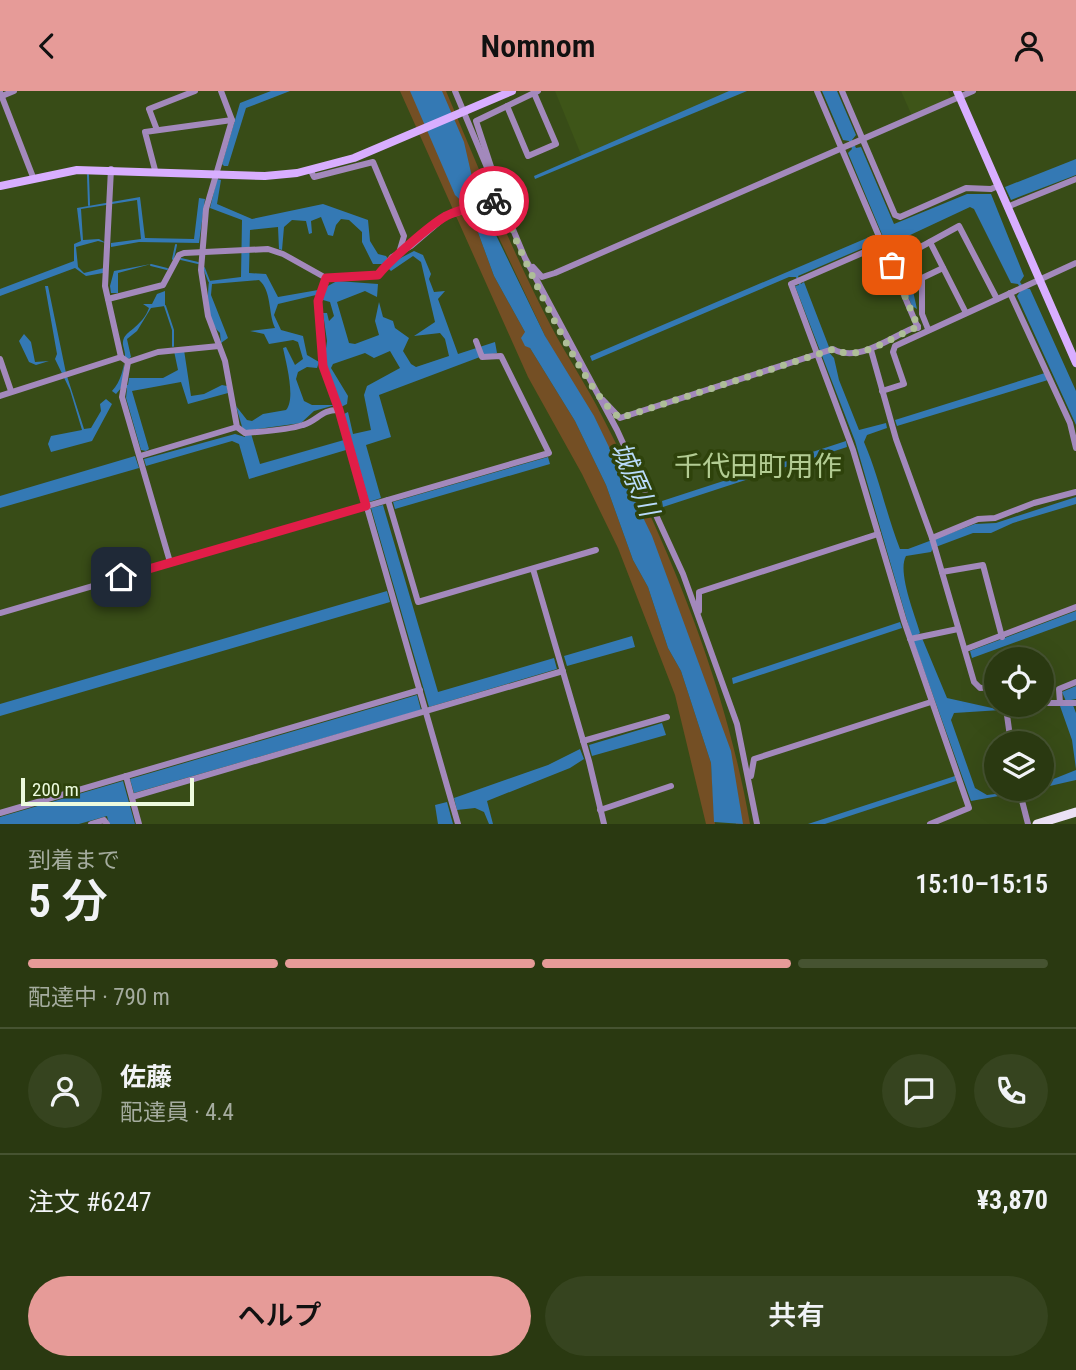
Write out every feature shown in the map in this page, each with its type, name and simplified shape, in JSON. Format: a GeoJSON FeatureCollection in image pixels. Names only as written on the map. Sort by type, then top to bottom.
{"type":"FeatureCollection","features":[{"type":"Feature","properties":{"kind":"main road"},"geometry":{"type":"LineString","coordinates":[[1037,824],[1076,812]]}},
{"type":"Feature","properties":{"kind":"street"},"geometry":{"type":"LineString","coordinates":[[14,91],[1,94],[33,177]]}},
{"type":"Feature","properties":{"kind":"street"},"geometry":{"type":"LineString","coordinates":[[157,130],[149,109],[195,91]]}},
{"type":"Feature","properties":{"kind":"street"},"geometry":{"type":"LineString","coordinates":[[221,91],[232,120],[215,173],[201,252],[208,316],[219,346],[237,427]]}},
{"type":"Feature","properties":{"kind":"street"},"geometry":{"type":"LineString","coordinates":[[456,91],[497,190]]}},
{"type":"Feature","properties":{"kind":"street"},"geometry":{"type":"LineString","coordinates":[[0,186],[77,170],[155,170],[265,176],[311,171],[354,158],[512,91]]}},
{"type":"Feature","properties":{"kind":"street"},"geometry":{"type":"LineString","coordinates":[[817,91],[849,146],[883,244],[922,329]]}},
{"type":"Feature","properties":{"kind":"street"},"geometry":{"type":"LineString","coordinates":[[842,91],[895,215],[900,217],[966,188],[991,189],[998,186]]}},
{"type":"Feature","properties":{"kind":"street"},"geometry":{"type":"LineString","coordinates":[[524,258],[542,277],[555,273],[849,146],[958,94],[974,91]]}},
{"type":"Feature","properties":{"kind":"street"},"geometry":{"type":"LineString","coordinates":[[507,106],[528,156],[556,144],[536,92],[507,106],[476,121],[492,166],[500,200],[524,258],[598,395],[658,517],[737,724],[757,824]]}},
{"type":"Feature","properties":{"kind":"street"},"geometry":{"type":"LineString","coordinates":[[958,94],[1076,363]]}},
{"type":"Feature","properties":{"kind":"street"},"geometry":{"type":"LineString","coordinates":[[155,170],[155,162],[144,134],[232,120]]}},
{"type":"Feature","properties":{"kind":"street"},"geometry":{"type":"LineString","coordinates":[[311,171],[314,177],[373,162],[404,236],[400,253]]}},
{"type":"Feature","properties":{"kind":"street"},"geometry":{"type":"LineString","coordinates":[[111,169],[105,286],[124,360],[125,386],[122,397],[170,562]]}},
{"type":"Feature","properties":{"kind":"street"},"geometry":{"type":"LineString","coordinates":[[1007,207],[1076,179]]}},
{"type":"Feature","properties":{"kind":"street"},"geometry":{"type":"LineString","coordinates":[[108,299],[163,285],[179,255],[201,252],[268,249],[283,254],[326,278],[378,275],[387,263],[446,216],[500,200]]}},
{"type":"Feature","properties":{"kind":"street"},"geometry":{"type":"LineString","coordinates":[[917,249],[959,226],[997,299]]}},
{"type":"Feature","properties":{"kind":"street"},"geometry":{"type":"LineString","coordinates":[[930,242],[966,313]]}},
{"type":"Feature","properties":{"kind":"street"},"geometry":{"type":"LineString","coordinates":[[883,244],[791,284],[823,352],[878,534],[914,638],[931,702],[969,808],[930,824]]}},
{"type":"Feature","properties":{"kind":"street"},"geometry":{"type":"LineString","coordinates":[[598,395],[620,418],[834,349],[842,354],[871,350],[896,334],[922,329],[966,313],[1076,263]]}},
{"type":"Feature","properties":{"kind":"street"},"geometry":{"type":"LineString","coordinates":[[922,329],[922,278],[943,268]]}},
{"type":"Feature","properties":{"kind":"street"},"geometry":{"type":"LineString","coordinates":[[326,278],[318,301],[322,362],[339,410],[458,824]]}},
{"type":"Feature","properties":{"kind":"street"},"geometry":{"type":"LineString","coordinates":[[1010,293],[1070,423],[1076,448]]}},
{"type":"Feature","properties":{"kind":"street"},"geometry":{"type":"LineString","coordinates":[[881,391],[904,384],[893,348],[922,329]]}},
{"type":"Feature","properties":{"kind":"street"},"geometry":{"type":"LineString","coordinates":[[0,613],[550,453],[501,356],[482,356],[476,341]]}},
{"type":"Feature","properties":{"kind":"street"},"geometry":{"type":"LineString","coordinates":[[0,396],[65,375],[158,352],[219,346]]}},
{"type":"Feature","properties":{"kind":"street"},"geometry":{"type":"LineString","coordinates":[[871,350],[881,391],[932,538],[976,686],[984,686]]}},
{"type":"Feature","properties":{"kind":"street"},"geometry":{"type":"LineString","coordinates":[[0,359],[11,391]]}},
{"type":"Feature","properties":{"kind":"street"},"geometry":{"type":"LineString","coordinates":[[141,461],[237,427],[248,433],[302,426],[321,412],[339,410]]}},
{"type":"Feature","properties":{"kind":"street"},"geometry":{"type":"LineString","coordinates":[[932,538],[978,519],[995,518],[1034,503],[1076,492]]}},
{"type":"Feature","properties":{"kind":"street"},"geometry":{"type":"LineString","coordinates":[[388,500],[418,602],[596,550]]}},
{"type":"Feature","properties":{"kind":"street"},"geometry":{"type":"LineString","coordinates":[[698,616],[699,592],[878,534]]}},
{"type":"Feature","properties":{"kind":"street"},"geometry":{"type":"LineString","coordinates":[[942,572],[983,565],[1002,637]]}},
{"type":"Feature","properties":{"kind":"street"},"geometry":{"type":"LineString","coordinates":[[533,569],[604,824]]}},
{"type":"Feature","properties":{"kind":"street"},"geometry":{"type":"LineString","coordinates":[[966,649],[1076,607]]}},
{"type":"Feature","properties":{"kind":"street"},"geometry":{"type":"LineString","coordinates":[[914,638],[958,629]]}},
{"type":"Feature","properties":{"kind":"street"},"geometry":{"type":"LineString","coordinates":[[132,797],[424,705],[563,671]]}},
{"type":"Feature","properties":{"kind":"street"},"geometry":{"type":"LineString","coordinates":[[1068,703],[1059,689],[1076,682]]}},
{"type":"Feature","properties":{"kind":"street"},"geometry":{"type":"LineString","coordinates":[[0,813],[420,691]]}},
{"type":"Feature","properties":{"kind":"street"},"geometry":{"type":"LineString","coordinates":[[749,782],[754,759],[931,702]]}},
{"type":"Feature","properties":{"kind":"street"},"geometry":{"type":"LineString","coordinates":[[583,741],[667,717]]}},
{"type":"Feature","properties":{"kind":"street"},"geometry":{"type":"LineString","coordinates":[[126,776],[139,824]]}},
{"type":"Feature","properties":{"kind":"street"},"geometry":{"type":"LineString","coordinates":[[600,810],[671,786]]}},
{"type":"Feature","properties":{"kind":"street"},"geometry":{"type":"LineString","coordinates":[[1022,801],[1028,824]]}},
{"type":"Feature","properties":{"kind":"street"},"geometry":{"type":"LineString","coordinates":[[91,824],[104,820],[107,824]]}},
{"type":"Feature","properties":{"kind":"shaded area"},"geometry":{"type":"Polygon","coordinates":[[[400,91],[413,91],[469,208],[494,276],[525,332],[530,348],[575,421],[606,485],[633,560],[648,587],[668,648],[681,671],[711,763],[715,824],[706,824],[675,695],[618,548],[582,474],[528,377],[400,91]]]}},
{"type":"Feature","properties":{"kind":"shaded area"},"geometry":{"type":"Polygon","coordinates":[[[430,91],[446,91],[523,270],[596,405],[650,514],[710,666],[726,718],[750,824],[736,824],[726,754],[545,336],[430,91]]]}},
{"type":"Feature","properties":{"kind":"shaded area"},"geometry":{"type":"Polygon","coordinates":[[[555,91],[736,91],[582,157],[555,91]]]}},
{"type":"Feature","properties":{"kind":"shaded area"},"geometry":{"type":"Polygon","coordinates":[[[901,91],[948,91],[951,98],[912,116],[901,91]]]}},
{"type":"Feature","properties":{"kind":"water"},"geometry":{"type":"Polygon","coordinates":[[[271,91],[290,91],[246,108],[228,166],[224,166],[222,164],[240,103],[271,91]]]}},
{"type":"Feature","properties":{"kind":"water"},"geometry":{"type":"Polygon","coordinates":[[[410,91],[442,91],[464,142],[472,177],[493,208],[496,235],[545,336],[594,416],[652,536],[731,751],[743,824],[714,822],[711,763],[681,671],[668,648],[648,587],[633,560],[606,485],[575,421],[521,338],[525,332],[494,276],[469,208],[455,195],[410,91]]]}},
{"type":"Feature","properties":{"kind":"water"},"geometry":{"type":"Polygon","coordinates":[[[729,91],[747,91],[535,179],[534,176],[729,91]]]}},
{"type":"Feature","properties":{"kind":"water"},"geometry":{"type":"Polygon","coordinates":[[[822,91],[837,91],[856,135],[852,140],[856,148],[861,147],[894,224],[967,194],[991,194],[1024,276],[1020,282],[1024,288],[1030,289],[1076,391],[1076,425],[1017,296],[1021,290],[1018,284],[1011,283],[974,209],[970,207],[908,236],[902,242],[917,309],[912,306],[848,153],[852,149],[849,141],[843,140],[822,91]]]}},
{"type":"Feature","properties":{"kind":"water"},"geometry":{"type":"Polygon","coordinates":[[[1076,159],[1076,175],[1011,200],[1005,187],[1076,159]]]}},
{"type":"Feature","properties":{"kind":"water"},"geometry":{"type":"Polygon","coordinates":[[[217,179],[221,180],[217,204],[252,219],[323,204],[368,220],[370,241],[378,254],[386,256],[391,263],[414,251],[423,255],[431,274],[429,279],[434,292],[445,291],[438,299],[458,354],[495,342],[497,353],[379,395],[391,437],[366,445],[381,498],[369,502],[344,414],[348,412],[353,434],[371,430],[364,395],[367,386],[400,368],[390,351],[374,358],[365,353],[333,364],[331,368],[348,396],[347,404],[341,407],[324,364],[327,341],[323,313],[327,313],[329,321],[334,316],[330,302],[323,300],[324,288],[337,281],[378,284],[377,297],[365,291],[337,302],[349,343],[355,344],[379,335],[375,321],[379,302],[383,317],[393,321],[395,328],[409,338],[403,351],[411,364],[416,367],[449,356],[445,339],[440,333],[414,336],[435,322],[421,262],[413,256],[391,271],[384,264],[373,264],[362,242],[362,232],[349,220],[341,219],[333,236],[328,235],[321,217],[311,221],[312,233],[309,234],[306,221],[292,220],[284,227],[282,250],[279,249],[278,227],[250,230],[249,273],[266,274],[278,297],[318,290],[316,295],[278,304],[274,315],[281,330],[303,336],[307,355],[319,362],[317,368],[307,367],[298,372],[296,379],[304,401],[312,405],[335,405],[314,411],[301,423],[250,430],[260,464],[344,440],[346,450],[249,479],[239,444],[232,441],[146,466],[144,459],[235,434],[245,437],[236,406],[247,420],[252,421],[263,414],[286,410],[290,389],[283,348],[286,347],[295,365],[303,359],[298,342],[293,340],[269,344],[264,334],[250,331],[275,328],[266,290],[259,280],[212,284],[211,295],[228,338],[221,343],[220,333],[209,309],[209,281],[241,277],[242,220],[210,208],[217,179]]]}},
{"type":"Feature","properties":{"kind":"water"},"geometry":{"type":"Polygon","coordinates":[[[140,197],[145,238],[194,239],[199,198],[205,199],[199,243],[139,242],[111,247],[111,243],[141,239],[137,200],[81,209],[83,240],[99,239],[106,243],[98,241],[76,247],[78,267],[84,273],[104,268],[103,273],[86,276],[75,268],[0,296],[0,289],[74,261],[74,244],[81,241],[77,208],[140,197]]]}},
{"type":"Feature","properties":{"kind":"water"},"geometry":{"type":"Polygon","coordinates":[[[874,235],[877,242],[798,276],[801,284],[804,282],[829,347],[826,349],[834,358],[839,380],[859,430],[886,423],[887,428],[867,435],[864,442],[900,549],[908,549],[975,524],[996,523],[1076,497],[1076,504],[1013,523],[991,533],[973,533],[933,548],[931,552],[906,556],[905,583],[920,633],[917,635],[922,638],[947,698],[984,706],[984,711],[954,713],[951,720],[975,788],[984,793],[984,799],[971,801],[911,634],[855,441],[795,286],[799,285],[796,277],[789,277],[592,361],[590,356],[874,235]]]}},
{"type":"Feature","properties":{"kind":"water"},"geometry":{"type":"Polygon","coordinates":[[[151,264],[118,273],[118,293],[111,293],[114,271],[151,264]]]}},
{"type":"Feature","properties":{"kind":"water"},"geometry":{"type":"Polygon","coordinates":[[[45,286],[48,286],[66,373],[84,429],[91,428],[101,411],[100,404],[106,399],[112,404],[92,441],[51,452],[48,444],[51,436],[82,430],[70,390],[55,359],[57,354],[45,286]]]}},
{"type":"Feature","properties":{"kind":"water"},"geometry":{"type":"Polygon","coordinates":[[[165,291],[165,306],[151,308],[137,331],[127,339],[131,357],[124,363],[123,340],[146,314],[149,308],[143,304],[152,304],[157,294],[165,291]]]}},
{"type":"Feature","properties":{"kind":"water"},"geometry":{"type":"Polygon","coordinates":[[[24,334],[31,342],[35,362],[49,361],[36,365],[29,362],[19,341],[24,334]]]}},
{"type":"Feature","properties":{"kind":"water"},"geometry":{"type":"Polygon","coordinates":[[[184,350],[191,396],[204,394],[222,385],[227,386],[228,393],[188,404],[181,382],[132,391],[149,449],[141,450],[126,398],[127,388],[122,387],[116,394],[112,391],[120,379],[124,363],[123,384],[128,385],[129,378],[163,378],[178,370],[174,351],[184,350]]]}},
{"type":"Feature","properties":{"kind":"water"},"geometry":{"type":"Polygon","coordinates":[[[1045,373],[1048,380],[897,426],[895,420],[1045,373]]]}},
{"type":"Feature","properties":{"kind":"water"},"geometry":{"type":"Polygon","coordinates":[[[846,441],[847,447],[663,507],[662,501],[846,441]]]}},
{"type":"Feature","properties":{"kind":"water"},"geometry":{"type":"Polygon","coordinates":[[[135,456],[139,468],[0,508],[0,496],[135,456]]]}},
{"type":"Feature","properties":{"kind":"water"},"geometry":{"type":"Polygon","coordinates":[[[548,457],[550,464],[395,509],[393,502],[548,457]]]}},
{"type":"Feature","properties":{"kind":"water"},"geometry":{"type":"Polygon","coordinates":[[[383,505],[438,692],[554,658],[557,669],[429,707],[371,508],[383,505]]]}},
{"type":"Feature","properties":{"kind":"water"},"geometry":{"type":"Polygon","coordinates":[[[387,591],[390,602],[0,716],[0,704],[387,591]]]}},
{"type":"Feature","properties":{"kind":"water"},"geometry":{"type":"Polygon","coordinates":[[[1076,611],[1076,620],[1002,647],[984,647],[984,654],[972,658],[970,651],[1076,611]]]}},
{"type":"Feature","properties":{"kind":"water"},"geometry":{"type":"Polygon","coordinates":[[[900,622],[902,628],[733,684],[732,678],[900,622]]]}},
{"type":"Feature","properties":{"kind":"water"},"geometry":{"type":"Polygon","coordinates":[[[632,636],[635,647],[567,666],[564,656],[632,636]]]}},
{"type":"Feature","properties":{"kind":"water"},"geometry":{"type":"Polygon","coordinates":[[[1076,686],[1076,699],[1071,700],[1076,713],[1076,769],[1072,740],[1060,706],[1068,706],[1062,692],[1076,686]]]}},
{"type":"Feature","properties":{"kind":"water"},"geometry":{"type":"Polygon","coordinates":[[[417,695],[421,710],[134,793],[130,779],[417,695]]]}},
{"type":"Feature","properties":{"kind":"water"},"geometry":{"type":"Polygon","coordinates":[[[662,723],[666,735],[592,756],[589,745],[662,723]]]}},
{"type":"Feature","properties":{"kind":"water"},"geometry":{"type":"Polygon","coordinates":[[[580,749],[584,759],[570,768],[487,801],[493,824],[489,824],[484,812],[475,808],[457,810],[454,798],[548,765],[580,749]]]}},
{"type":"Feature","properties":{"kind":"water"},"geometry":{"type":"Polygon","coordinates":[[[1076,770],[1076,780],[1054,785],[1054,779],[1076,770]]]}},
{"type":"Feature","properties":{"kind":"water"},"geometry":{"type":"Polygon","coordinates":[[[955,776],[956,781],[825,824],[808,824],[955,776]]]}},
{"type":"Feature","properties":{"kind":"water"},"geometry":{"type":"Polygon","coordinates":[[[123,781],[135,824],[109,824],[107,816],[79,824],[0,824],[0,817],[123,781]]]}},
{"type":"Feature","properties":{"kind":"water"},"geometry":{"type":"Polygon","coordinates":[[[447,802],[453,824],[438,824],[435,805],[447,802]]]}},
{"type":"Feature","properties":{"kind":"waterway"},"geometry":{"type":"LineString","coordinates":[[88,175],[89,205]]}},
{"type":"Feature","properties":{"kind":"waterway"},"geometry":{"type":"LineString","coordinates":[[173,259],[176,245]]}},
{"type":"Feature","properties":{"kind":"waterway"},"geometry":{"type":"LineString","coordinates":[[181,259],[198,263]]}},
{"type":"Feature","properties":{"kind":"waterway"},"geometry":{"type":"LineString","coordinates":[[151,265],[167,269]]}},
{"type":"Feature","properties":{"kind":"waterway"},"geometry":{"type":"LineString","coordinates":[[204,268],[209,281]]}},
{"type":"Feature","properties":{"kind":"waterway"},"geometry":{"type":"LineString","coordinates":[[165,306],[173,330],[173,346]]}},
{"type":"Feature","properties":{"kind":"way so far"},"geometry":{"type":"LineString","coordinates":[[494,201],[500,200],[505,208],[524,258],[598,395],[620,418],[834,349],[842,354],[871,350],[896,334],[918,327],[892,265]]}},
{"type":"Feature","properties":{"kind":"district","name":"千代田町用作"},"geometry":{"type":"Point","coordinates":[758,466]}},
{"type":"Feature","properties":{"kind":"route"},"geometry":{"type":"LineString","coordinates":[[121,577],[366,506],[339,410],[322,362],[323,341],[318,301],[321,286],[326,278],[378,275],[392,257],[411,246],[446,216],[494,201]]}},
{"type":"Feature","properties":{"kind":"water label","name":"城原川"},"geometry":{"type":"Point","coordinates":[635,479]}}]}
